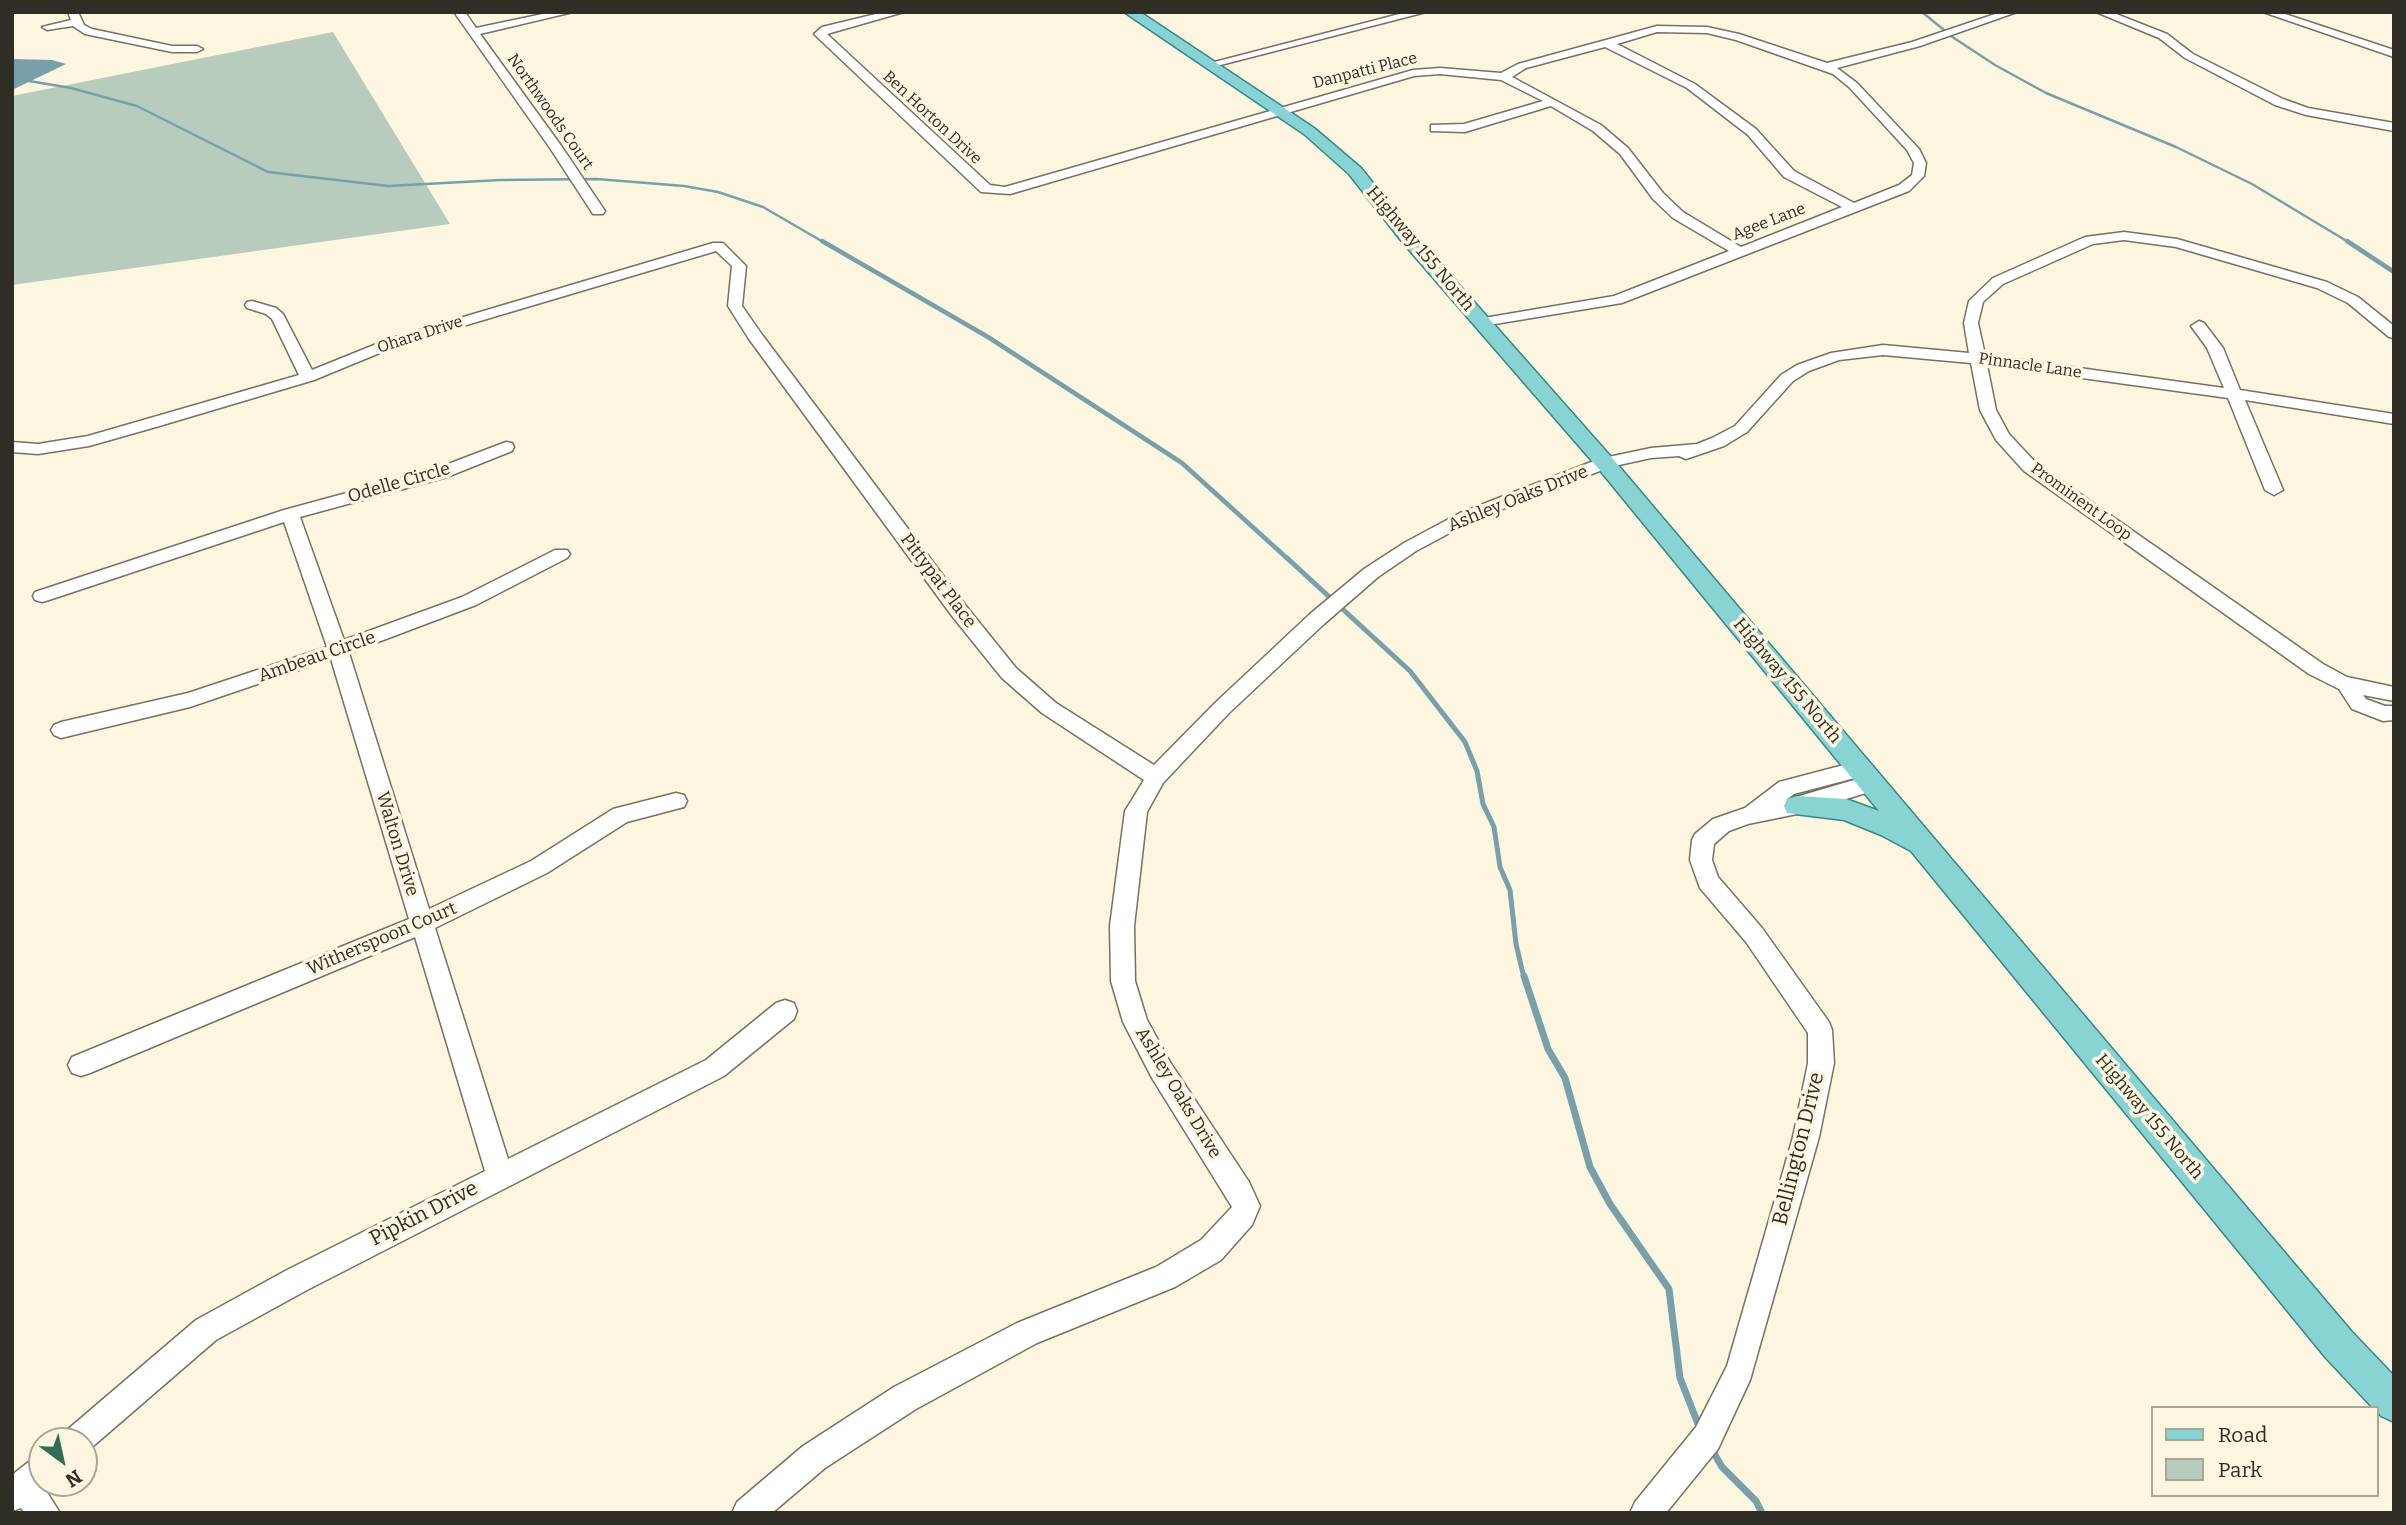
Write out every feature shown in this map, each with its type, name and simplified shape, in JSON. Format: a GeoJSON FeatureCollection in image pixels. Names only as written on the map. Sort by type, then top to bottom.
{"type":"FeatureCollection","features":[{"type":"Feature","properties":{"kind":"main road","name":"Highway 155 North"},"geometry":{"type":"LineString","coordinates":[[1131,12],[1309,131],[1344,161],[1610,469],[2339,1345],[2394,1403]]}},
{"type":"Feature","properties":{"kind":"main road"},"geometry":{"type":"LineString","coordinates":[[1797,806],[1846,810],[1870,818],[1891,827],[1926,850]]}},
{"type":"Feature","properties":{"kind":"street","name":"Northwoods Court"},"geometry":{"type":"LineString","coordinates":[[459,12],[598,211]]}},
{"type":"Feature","properties":{"kind":"street"},"geometry":{"type":"LineString","coordinates":[[474,32],[568,12]]}},
{"type":"Feature","properties":{"kind":"street","name":"Ben Horton Drive"},"geometry":{"type":"LineString","coordinates":[[899,12],[826,29],[820,34],[986,189],[1005,191],[1276,111]]}},
{"type":"Feature","properties":{"kind":"street"},"geometry":{"type":"LineString","coordinates":[[1214,68],[1263,58],[1268,53],[1421,12]]}},
{"type":"Feature","properties":{"kind":"street"},"geometry":{"type":"LineString","coordinates":[[1503,77],[1522,66],[1657,29],[1707,30],[1781,50],[1826,67],[1916,44],[2012,12]]}},
{"type":"Feature","properties":{"kind":"street"},"geometry":{"type":"LineString","coordinates":[[2101,12],[2163,36],[2189,56],[2279,102],[2319,114],[2394,127]]}},
{"type":"Feature","properties":{"kind":"street"},"geometry":{"type":"LineString","coordinates":[[2268,12],[2394,54]]}},
{"type":"Feature","properties":{"kind":"street"},"geometry":{"type":"LineString","coordinates":[[47,27],[75,17],[89,32],[172,48],[197,49]]}},
{"type":"Feature","properties":{"kind":"street"},"geometry":{"type":"LineString","coordinates":[[1605,42],[1691,86],[1752,132],[1789,174],[1853,208]]}},
{"type":"Feature","properties":{"kind":"street","name":"Agee Lane"},"geometry":{"type":"LineString","coordinates":[[1483,322],[1617,300],[1904,188],[1918,176],[1920,163],[1913,149],[1853,85],[1826,67]]}},
{"type":"Feature","properties":{"kind":"street","name":"Danpatti Place"},"geometry":{"type":"LineString","coordinates":[[1276,111],[1413,73],[1440,71],[1503,77]]}},
{"type":"Feature","properties":{"kind":"street"},"geometry":{"type":"LineString","coordinates":[[1503,77],[1597,128],[1623,151],[1658,196],[1678,215],[1740,252]]}},
{"type":"Feature","properties":{"kind":"street"},"geometry":{"type":"LineString","coordinates":[[1435,128],[1465,128],[1553,102]]}},
{"type":"Feature","properties":{"kind":"street","name":"Prominent Loop"},"geometry":{"type":"LineString","coordinates":[[2394,334],[2353,300],[2311,281],[2147,237],[2114,236],[2082,243],[2003,278],[1986,289],[1976,301],[1971,314],[1992,419],[2008,444],[2031,467],[2316,669],[2348,685],[2394,694]]}},
{"type":"Feature","properties":{"kind":"street","name":"Ohara Drive"},"geometry":{"type":"LineString","coordinates":[[12,447],[38,449],[89,441],[308,377],[394,342],[718,246],[739,266],[735,306],[761,343]]}},
{"type":"Feature","properties":{"kind":"street"},"geometry":{"type":"LineString","coordinates":[[252,305],[271,311],[278,317],[308,377]]}},
{"type":"Feature","properties":{"kind":"street"},"geometry":{"type":"LineString","coordinates":[[2199,326],[2215,348],[2274,490]]}},
{"type":"Feature","properties":{"kind":"street","name":"Pittypat Place"},"geometry":{"type":"LineString","coordinates":[[761,343],[959,611],[1009,673],[1049,708],[1156,777]]}},
{"type":"Feature","properties":{"kind":"street","name":"Pinnacle Lane"},"geometry":{"type":"LineString","coordinates":[[1610,469],[1661,463],[1741,429],[1787,378],[1824,359],[1858,352],[1894,350],[1978,359],[2394,419]]}},
{"type":"Feature","properties":{"kind":"street","name":"Odelle Circle"},"geometry":{"type":"LineString","coordinates":[[42,596],[290,514],[440,472],[506,447]]}},
{"type":"Feature","properties":{"kind":"street","name":"Ashley Oaks Drive"},"geometry":{"type":"LineString","coordinates":[[748,1513],[814,1457],[905,1398],[955,1369],[1027,1334],[1164,1277],[1211,1250],[1242,1216],[1246,1206],[1239,1191],[1161,1070],[1135,1022],[1123,981],[1122,926],[1136,811],[1156,777],[1222,708],[1317,619],[1371,573],[1410,547],[1466,517],[1610,469]]}},
{"type":"Feature","properties":{"kind":"street","name":"Walton Drive"},"geometry":{"type":"LineString","coordinates":[[290,514],[338,650],[500,1175]]}},
{"type":"Feature","properties":{"kind":"street","name":"Ambeau Circle"},"geometry":{"type":"LineString","coordinates":[[61,730],[190,700],[338,650],[470,601],[561,554]]}},
{"type":"Feature","properties":{"kind":"street","name":"Prominent Loop"},"geometry":{"type":"LineString","coordinates":[[2348,685],[2359,704],[2383,713],[2394,713]]}},
{"type":"Feature","properties":{"kind":"street","name":"Bellington Drive"},"geometry":{"type":"LineString","coordinates":[[1646,1513],[1707,1438],[1740,1370],[1806,1137],[1821,1063],[1820,1030],[1754,935],[1708,881],[1701,860],[1703,840],[1721,825],[1746,816],[1797,806],[1865,776]]}},
{"type":"Feature","properties":{"kind":"street","name":"Bellington Drive"},"geometry":{"type":"LineString","coordinates":[[1746,816],[1787,788],[1865,776]]}},
{"type":"Feature","properties":{"kind":"street","name":"Witherspoon Court"},"geometry":{"type":"LineString","coordinates":[[81,1065],[421,924],[539,867],[621,815],[676,801]]}},
{"type":"Feature","properties":{"kind":"street","name":"Pipkin Drive"},"geometry":{"type":"LineString","coordinates":[[94,1427],[206,1330],[500,1175],[715,1068],[785,1011]]}},
{"type":"Feature","properties":{"kind":"street"},"geometry":{"type":"LineString","coordinates":[[26,1485],[44,1513]]}},
{"type":"Feature","properties":{"kind":"green space"},"geometry":{"type":"Polygon","coordinates":[[[333,32],[450,224],[12,285],[12,96],[333,32]]]}},
{"type":"Feature","properties":{"kind":"water"},"geometry":{"type":"Polygon","coordinates":[[[12,59],[52,60],[66,64],[12,90],[12,59]]]}},
{"type":"Feature","properties":{"kind":"waterway"},"geometry":{"type":"LineString","coordinates":[[1922,12],[1944,30]]}},
{"type":"Feature","properties":{"kind":"waterway"},"geometry":{"type":"LineString","coordinates":[[1951,36],[1995,65],[2046,93],[2176,147],[2252,184],[2350,243]]}},
{"type":"Feature","properties":{"kind":"waterway"},"geometry":{"type":"LineString","coordinates":[[29,81],[71,88],[137,106],[268,172],[388,186],[500,180],[597,179],[684,186],[718,192],[763,207],[825,243]]}},
{"type":"Feature","properties":{"kind":"waterway"},"geometry":{"type":"LineString","coordinates":[[822,241],[988,337],[1182,463],[1289,560]]}},
{"type":"Feature","properties":{"kind":"waterway"},"geometry":{"type":"LineString","coordinates":[[2347,241],[2394,272]]}},
{"type":"Feature","properties":{"kind":"waterway"},"geometry":{"type":"LineString","coordinates":[[1287,558],[1410,671],[1465,742],[1477,771],[1483,804],[1494,827],[1500,867],[1510,890],[1516,944],[1524,978]]}},
{"type":"Feature","properties":{"kind":"waterway"},"geometry":{"type":"LineString","coordinates":[[1524,976],[1548,1049],[1565,1078],[1590,1167],[1610,1204],[1669,1289],[1680,1378],[1700,1429]]}},
{"type":"Feature","properties":{"kind":"waterway"},"geometry":{"type":"LineString","coordinates":[[1712,1450],[1722,1467],[1756,1501],[1762,1513]]}}]}
